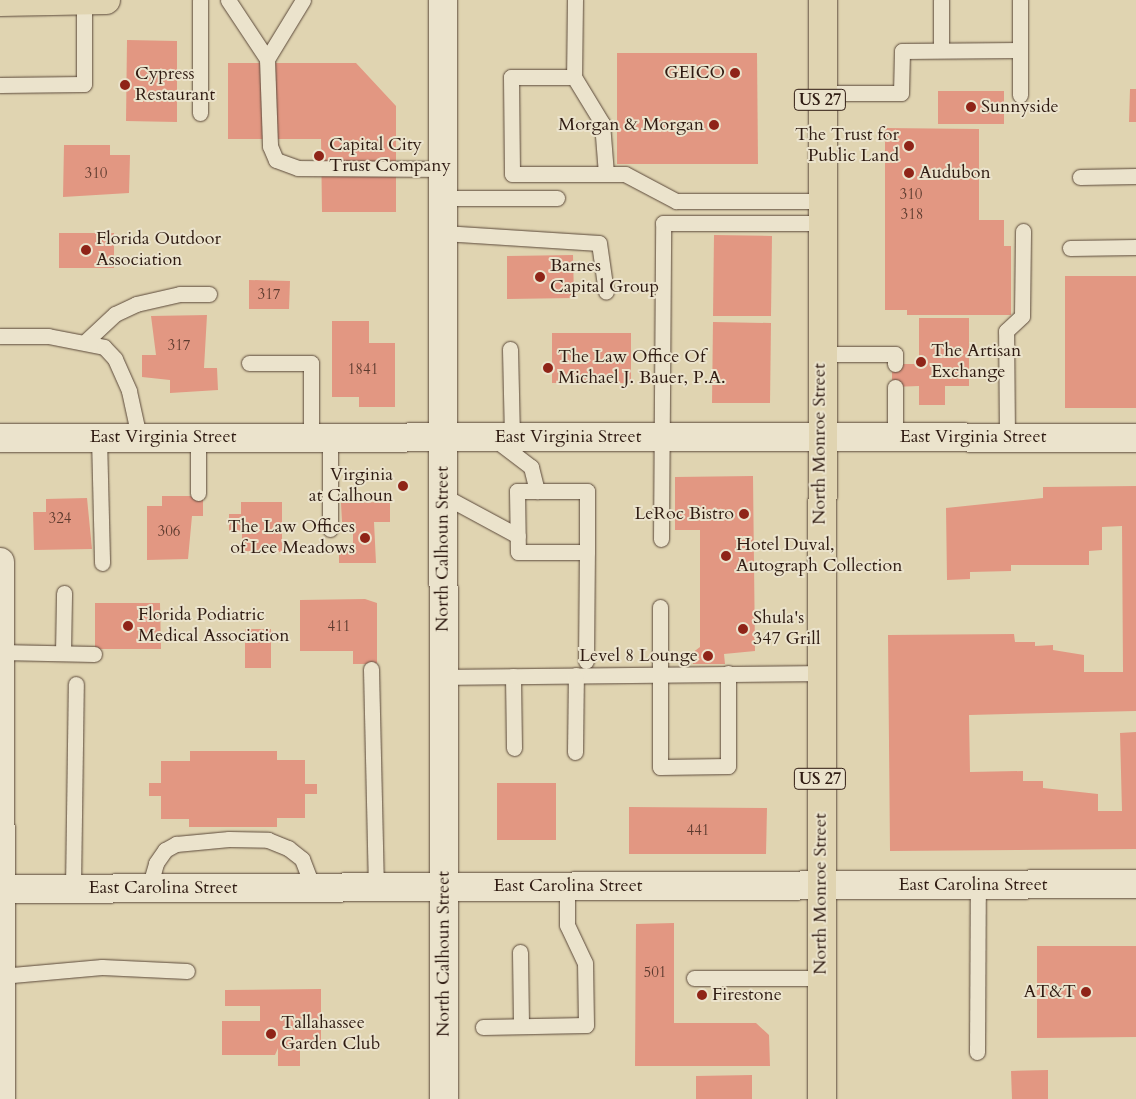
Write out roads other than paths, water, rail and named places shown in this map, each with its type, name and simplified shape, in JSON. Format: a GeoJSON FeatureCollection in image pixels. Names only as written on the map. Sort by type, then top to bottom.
{"type":"FeatureCollection","features":[{"type":"Feature","properties":{"kind":"main road"},"geometry":{"type":"LineString","coordinates":[[0,2],[106,0]]}},
{"type":"Feature","properties":{"kind":"main road","name":"North Monroe Street"},"geometry":{"type":"LineString","coordinates":[[822,1099],[820,885],[820,93],[823,0]]}},
{"type":"Feature","properties":{"kind":"street","name":"North Calhoun Street"},"geometry":{"type":"LineString","coordinates":[[443,0],[444,1099]]}},
{"type":"Feature","properties":{"kind":"street","name":"East Virginia Street"},"geometry":{"type":"LineString","coordinates":[[0,438],[1136,438]]}},
{"type":"Feature","properties":{"kind":"street"},"geometry":{"type":"LineString","coordinates":[[0,562],[0,1099]]}},
{"type":"Feature","properties":{"kind":"street","name":"East Carolina Street"},"geometry":{"type":"LineString","coordinates":[[0,889],[1136,884]]}},
{"type":"Feature","properties":{"kind":"lane"},"geometry":{"type":"LineString","coordinates":[[0,85],[84,84],[84,0]]}},
{"type":"Feature","properties":{"kind":"lane"},"geometry":{"type":"LineString","coordinates":[[200,0],[200,113]]}},
{"type":"Feature","properties":{"kind":"lane"},"geometry":{"type":"LineString","coordinates":[[228,0],[267,59],[270,146],[283,164],[443,169]]}},
{"type":"Feature","properties":{"kind":"lane"},"geometry":{"type":"LineString","coordinates":[[267,59],[303,0]]}},
{"type":"Feature","properties":{"kind":"lane"},"geometry":{"type":"LineString","coordinates":[[575,0],[574,77],[602,123],[606,174]]}},
{"type":"Feature","properties":{"kind":"lane"},"geometry":{"type":"LineString","coordinates":[[941,0],[941,50]]}},
{"type":"Feature","properties":{"kind":"lane"},"geometry":{"type":"LineString","coordinates":[[1020,0],[1020,95]]}},
{"type":"Feature","properties":{"kind":"lane"},"geometry":{"type":"LineString","coordinates":[[820,93],[901,94],[902,51],[1020,50]]}},
{"type":"Feature","properties":{"kind":"lane"},"geometry":{"type":"LineString","coordinates":[[574,77],[511,77],[512,174],[625,174],[676,201],[821,212]]}},
{"type":"Feature","properties":{"kind":"lane"},"geometry":{"type":"LineString","coordinates":[[1080,177],[1136,176]]}},
{"type":"Feature","properties":{"kind":"lane"},"geometry":{"type":"LineString","coordinates":[[443,198],[557,198]]}},
{"type":"Feature","properties":{"kind":"lane"},"geometry":{"type":"LineString","coordinates":[[661,539],[663,223],[821,212]]}},
{"type":"Feature","properties":{"kind":"lane"},"geometry":{"type":"LineString","coordinates":[[1007,438],[1006,332],[1022,316],[1023,231]]}},
{"type":"Feature","properties":{"kind":"lane"},"geometry":{"type":"LineString","coordinates":[[443,233],[599,242],[606,292]]}},
{"type":"Feature","properties":{"kind":"lane"},"geometry":{"type":"LineString","coordinates":[[1070,248],[1136,247]]}},
{"type":"Feature","properties":{"kind":"lane"},"geometry":{"type":"LineString","coordinates":[[85,342],[114,314],[136,304],[180,294],[209,294]]}},
{"type":"Feature","properties":{"kind":"lane"},"geometry":{"type":"LineString","coordinates":[[0,336],[48,336],[104,347],[115,359],[136,413],[139,438]]}},
{"type":"Feature","properties":{"kind":"lane"},"geometry":{"type":"LineString","coordinates":[[510,349],[502,437],[531,467],[538,491]]}},
{"type":"Feature","properties":{"kind":"lane"},"geometry":{"type":"LineString","coordinates":[[820,354],[895,354],[895,364]]}},
{"type":"Feature","properties":{"kind":"lane"},"geometry":{"type":"LineString","coordinates":[[249,363],[311,363],[330,529]]}},
{"type":"Feature","properties":{"kind":"lane"},"geometry":{"type":"LineString","coordinates":[[895,387],[895,437]]}},
{"type":"Feature","properties":{"kind":"lane"},"geometry":{"type":"LineString","coordinates":[[99,438],[102,563]]}},
{"type":"Feature","properties":{"kind":"lane"},"geometry":{"type":"LineString","coordinates":[[198,438],[198,493]]}},
{"type":"Feature","properties":{"kind":"lane"},"geometry":{"type":"LineString","coordinates":[[586,661],[588,491],[517,491],[518,552],[587,552]]}},
{"type":"Feature","properties":{"kind":"lane"},"geometry":{"type":"LineString","coordinates":[[444,496],[518,536]]}},
{"type":"Feature","properties":{"kind":"lane"},"geometry":{"type":"LineString","coordinates":[[63,654],[64,593]]}},
{"type":"Feature","properties":{"kind":"lane"},"geometry":{"type":"LineString","coordinates":[[660,607],[660,767],[728,766],[728,673]]}},
{"type":"Feature","properties":{"kind":"lane"},"geometry":{"type":"LineString","coordinates":[[0,652],[94,654]]}},
{"type":"Feature","properties":{"kind":"lane"},"geometry":{"type":"LineString","coordinates":[[371,668],[376,887]]}},
{"type":"Feature","properties":{"kind":"lane"},"geometry":{"type":"LineString","coordinates":[[444,677],[820,673]]}},
{"type":"Feature","properties":{"kind":"lane"},"geometry":{"type":"LineString","coordinates":[[575,752],[576,675]]}},
{"type":"Feature","properties":{"kind":"lane"},"geometry":{"type":"LineString","coordinates":[[513,676],[514,748]]}},
{"type":"Feature","properties":{"kind":"lane"},"geometry":{"type":"LineString","coordinates":[[73,888],[76,684]]}},
{"type":"Feature","properties":{"kind":"lane"},"geometry":{"type":"LineString","coordinates":[[149,888],[156,864],[165,850],[176,844],[229,839],[268,840],[288,848],[302,859],[313,887]]}},
{"type":"Feature","properties":{"kind":"lane"},"geometry":{"type":"LineString","coordinates":[[977,1052],[978,885]]}},
{"type":"Feature","properties":{"kind":"lane"},"geometry":{"type":"LineString","coordinates":[[483,1027],[586,1025],[585,962],[567,925],[567,886]]}},
{"type":"Feature","properties":{"kind":"lane"},"geometry":{"type":"LineString","coordinates":[[520,952],[521,1026]]}},
{"type":"Feature","properties":{"kind":"lane"},"geometry":{"type":"LineString","coordinates":[[0,976],[102,967],[187,972]]}},
{"type":"Feature","properties":{"kind":"lane"},"geometry":{"type":"LineString","coordinates":[[694,978],[821,978]]}},
{"type":"Feature","properties":{"kind":"place","name":"GEICO"},"geometry":{"type":"Point","coordinates":[735,73]}},
{"type":"Feature","properties":{"kind":"place","name":"Cypress Restaurant"},"geometry":{"type":"Point","coordinates":[125,85]}},
{"type":"Feature","properties":{"kind":"place","name":"Sunnyside"},"geometry":{"type":"Point","coordinates":[971,107]}},
{"type":"Feature","properties":{"kind":"place","name":"Morgan & Morgan"},"geometry":{"type":"Point","coordinates":[714,125]}},
{"type":"Feature","properties":{"kind":"place","name":"The Trust for Public Land"},"geometry":{"type":"Point","coordinates":[909,146]}},
{"type":"Feature","properties":{"kind":"place","name":"Capital City Trust Company"},"geometry":{"type":"Point","coordinates":[319,156]}},
{"type":"Feature","properties":{"kind":"place","name":"Audubon"},"geometry":{"type":"Point","coordinates":[909,173]}},
{"type":"Feature","properties":{"kind":"place","name":"Florida Outdoor Association"},"geometry":{"type":"Point","coordinates":[86,250]}},
{"type":"Feature","properties":{"kind":"place","name":"Barnes Capital Group"},"geometry":{"type":"Point","coordinates":[540,277]}},
{"type":"Feature","properties":{"kind":"place","name":"The Artisan Exchange"},"geometry":{"type":"Point","coordinates":[921,362]}},
{"type":"Feature","properties":{"kind":"place","name":"The Law Office Of Michael J. Bauer, P.A."},"geometry":{"type":"Point","coordinates":[548,368]}},
{"type":"Feature","properties":{"kind":"place","name":"Virginia at Calhoun"},"geometry":{"type":"Point","coordinates":[403,486]}},
{"type":"Feature","properties":{"kind":"place","name":"LeRoc Bistro"},"geometry":{"type":"Point","coordinates":[744,514]}},
{"type":"Feature","properties":{"kind":"place","name":"The Law Offices of Lee Meadows"},"geometry":{"type":"Point","coordinates":[365,538]}},
{"type":"Feature","properties":{"kind":"place","name":"Hotel Duval, Autograph Collection"},"geometry":{"type":"Point","coordinates":[726,556]}},
{"type":"Feature","properties":{"kind":"place","name":"Florida Podiatric Medical Association"},"geometry":{"type":"Point","coordinates":[128,626]}},
{"type":"Feature","properties":{"kind":"place","name":"Shula's 347 Grill"},"geometry":{"type":"Point","coordinates":[743,629]}},
{"type":"Feature","properties":{"kind":"place","name":"Level 8 Lounge"},"geometry":{"type":"Point","coordinates":[708,656]}},
{"type":"Feature","properties":{"kind":"place","name":"AT&T"},"geometry":{"type":"Point","coordinates":[1086,992]}},
{"type":"Feature","properties":{"kind":"place","name":"Firestone"},"geometry":{"type":"Point","coordinates":[702,995]}},
{"type":"Feature","properties":{"kind":"place","name":"Tallahassee Garden Club"},"geometry":{"type":"Point","coordinates":[271,1034]}}]}
